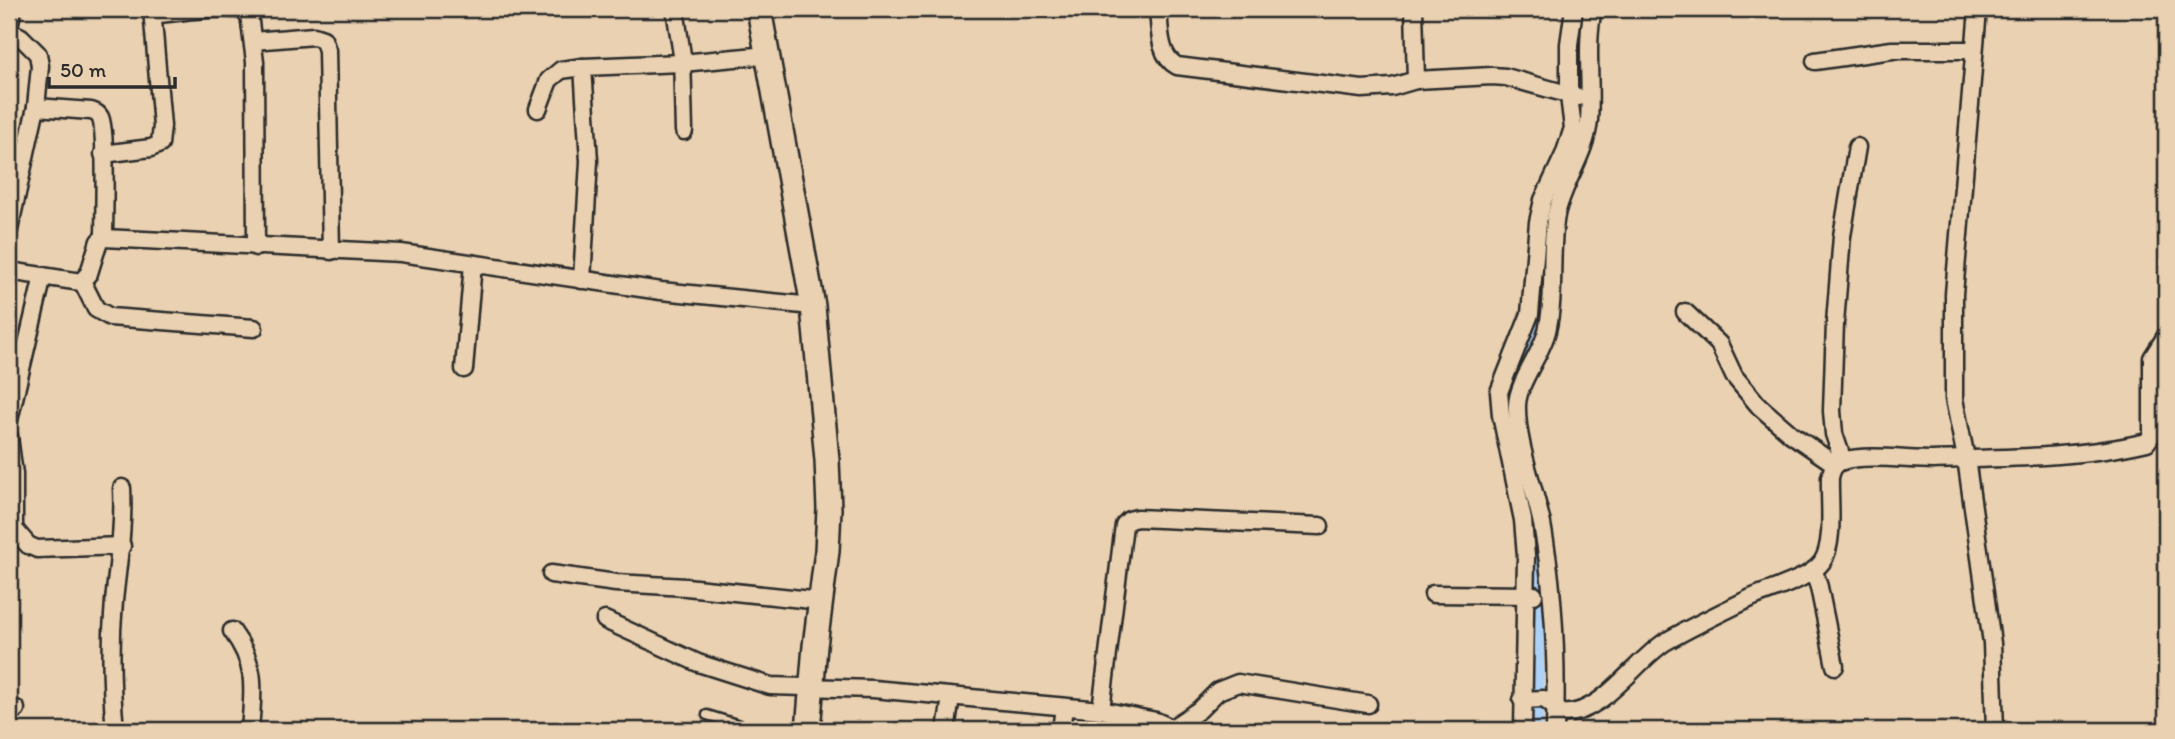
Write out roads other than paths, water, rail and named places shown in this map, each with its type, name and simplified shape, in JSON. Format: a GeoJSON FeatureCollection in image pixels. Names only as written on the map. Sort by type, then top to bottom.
{"type":"FeatureCollection","features":[{"type":"Feature","properties":{"kind":"main road"},"geometry":{"type":"LineString","coordinates":[[759,9],[813,306],[827,460],[829,509],[808,730]]}},
{"type":"Feature","properties":{"kind":"street"},"geometry":{"type":"LineString","coordinates":[[9,230],[36,107],[40,59],[21,37],[9,29],[13,9]]}},
{"type":"Feature","properties":{"kind":"street"},"geometry":{"type":"LineString","coordinates":[[103,154],[151,148],[160,144],[162,126],[152,12],[224,9],[245,11],[250,17],[255,62],[256,247]]}},
{"type":"Feature","properties":{"kind":"street"},"geometry":{"type":"LineString","coordinates":[[675,9],[682,63],[684,131]]}},
{"type":"Feature","properties":{"kind":"street"},"geometry":{"type":"LineString","coordinates":[[1158,9],[1163,51],[1171,63],[1177,66],[1363,89],[1392,87],[1416,80],[1506,77],[1579,97]]}},
{"type":"Feature","properties":{"kind":"street"},"geometry":{"type":"LineString","coordinates":[[1414,9],[1416,80]]}},
{"type":"Feature","properties":{"kind":"street"},"geometry":{"type":"LineString","coordinates":[[1574,9],[1569,31],[1579,97]]}},
{"type":"Feature","properties":{"kind":"street"},"geometry":{"type":"LineString","coordinates":[[1555,730],[1538,702],[1537,594],[1499,404],[1508,395],[1529,348],[1540,211],[1573,128],[1593,9]]}},
{"type":"Feature","properties":{"kind":"street"},"geometry":{"type":"LineString","coordinates":[[1978,9],[1954,295],[1954,399],[1966,458],[1992,643],[1995,730]]}},
{"type":"Feature","properties":{"kind":"street"},"geometry":{"type":"LineString","coordinates":[[253,41],[314,36],[323,39],[327,50],[331,251]]}},
{"type":"Feature","properties":{"kind":"street"},"geometry":{"type":"LineString","coordinates":[[1815,61],[1892,50],[1974,50]]}},
{"type":"Feature","properties":{"kind":"street"},"geometry":{"type":"LineString","coordinates":[[538,109],[549,80],[561,70],[767,55]]}},
{"type":"Feature","properties":{"kind":"street"},"geometry":{"type":"LineString","coordinates":[[582,280],[589,161],[583,67]]}},
{"type":"Feature","properties":{"kind":"street"},"geometry":{"type":"LineString","coordinates":[[36,107],[98,113],[102,122],[104,238]]}},
{"type":"Feature","properties":{"kind":"street"},"geometry":{"type":"LineString","coordinates":[[1835,666],[1816,579],[1827,553],[1830,477],[1839,463],[1832,411],[1835,323],[1842,236],[1857,147]]}},
{"type":"Feature","properties":{"kind":"street"},"geometry":{"type":"LineString","coordinates":[[82,281],[89,273],[99,241],[104,238],[401,253],[660,291],[813,306]]}},
{"type":"Feature","properties":{"kind":"street"},"geometry":{"type":"LineString","coordinates":[[464,369],[472,264]]}},
{"type":"Feature","properties":{"kind":"street"},"geometry":{"type":"LineString","coordinates":[[9,271],[82,281]]}},
{"type":"Feature","properties":{"kind":"street"},"geometry":{"type":"LineString","coordinates":[[9,420],[43,276]]}},
{"type":"Feature","properties":{"kind":"street"},"geometry":{"type":"LineString","coordinates":[[82,281],[96,309],[110,317],[254,328]]}},
{"type":"Feature","properties":{"kind":"street"},"geometry":{"type":"LineString","coordinates":[[1685,312],[1718,344],[1734,376],[1759,406],[1791,434],[1839,463],[2120,449],[2147,442],[2152,436],[2152,358],[2166,336]]}},
{"type":"Feature","properties":{"kind":"street"},"geometry":{"type":"LineString","coordinates":[[1508,395],[1520,430],[1542,526],[1537,594],[1538,702],[1522,730]]}},
{"type":"Feature","properties":{"kind":"street"},"geometry":{"type":"LineString","coordinates":[[9,437],[14,474],[11,525],[28,545],[37,549],[122,546]]}},
{"type":"Feature","properties":{"kind":"street"},"geometry":{"type":"LineString","coordinates":[[115,730],[111,655],[114,600],[122,546],[122,488]]}},
{"type":"Feature","properties":{"kind":"street"},"geometry":{"type":"LineString","coordinates":[[1101,710],[1124,525],[1127,521],[1137,518],[1320,526]]}},
{"type":"Feature","properties":{"kind":"street"},"geometry":{"type":"LineString","coordinates":[[551,574],[616,583],[686,587],[821,601]]}},
{"type":"Feature","properties":{"kind":"street"},"geometry":{"type":"LineString","coordinates":[[1538,702],[1568,714],[1588,708],[1598,703],[1648,653],[1663,643],[1730,609],[1816,579]]}},
{"type":"Feature","properties":{"kind":"street"},"geometry":{"type":"LineString","coordinates":[[1433,594],[1537,594]]}},
{"type":"Feature","properties":{"kind":"street"},"geometry":{"type":"LineString","coordinates":[[606,620],[698,663],[770,686],[951,697],[1101,710],[1174,729],[1218,691],[1238,683],[1368,704]]}},
{"type":"Feature","properties":{"kind":"street"},"geometry":{"type":"LineString","coordinates":[[232,631],[243,645],[252,674],[254,696],[250,730]]}},
{"type":"Feature","properties":{"kind":"street"},"geometry":{"type":"LineString","coordinates":[[946,730],[951,697]]}},
{"type":"Feature","properties":{"kind":"street"},"geometry":{"type":"LineString","coordinates":[[1061,730],[1065,707]]}},
{"type":"Feature","properties":{"kind":"lane"},"geometry":{"type":"LineString","coordinates":[[707,715],[756,730]]}},
{"type":"Feature","properties":{"kind":"waterway"},"geometry":{"type":"LineString","coordinates":[[1509,421],[1508,391],[1529,345],[1533,312]]}},
{"type":"Feature","properties":{"kind":"waterway"},"geometry":{"type":"LineString","coordinates":[[1528,521],[1536,558],[1534,730]]}}]}
